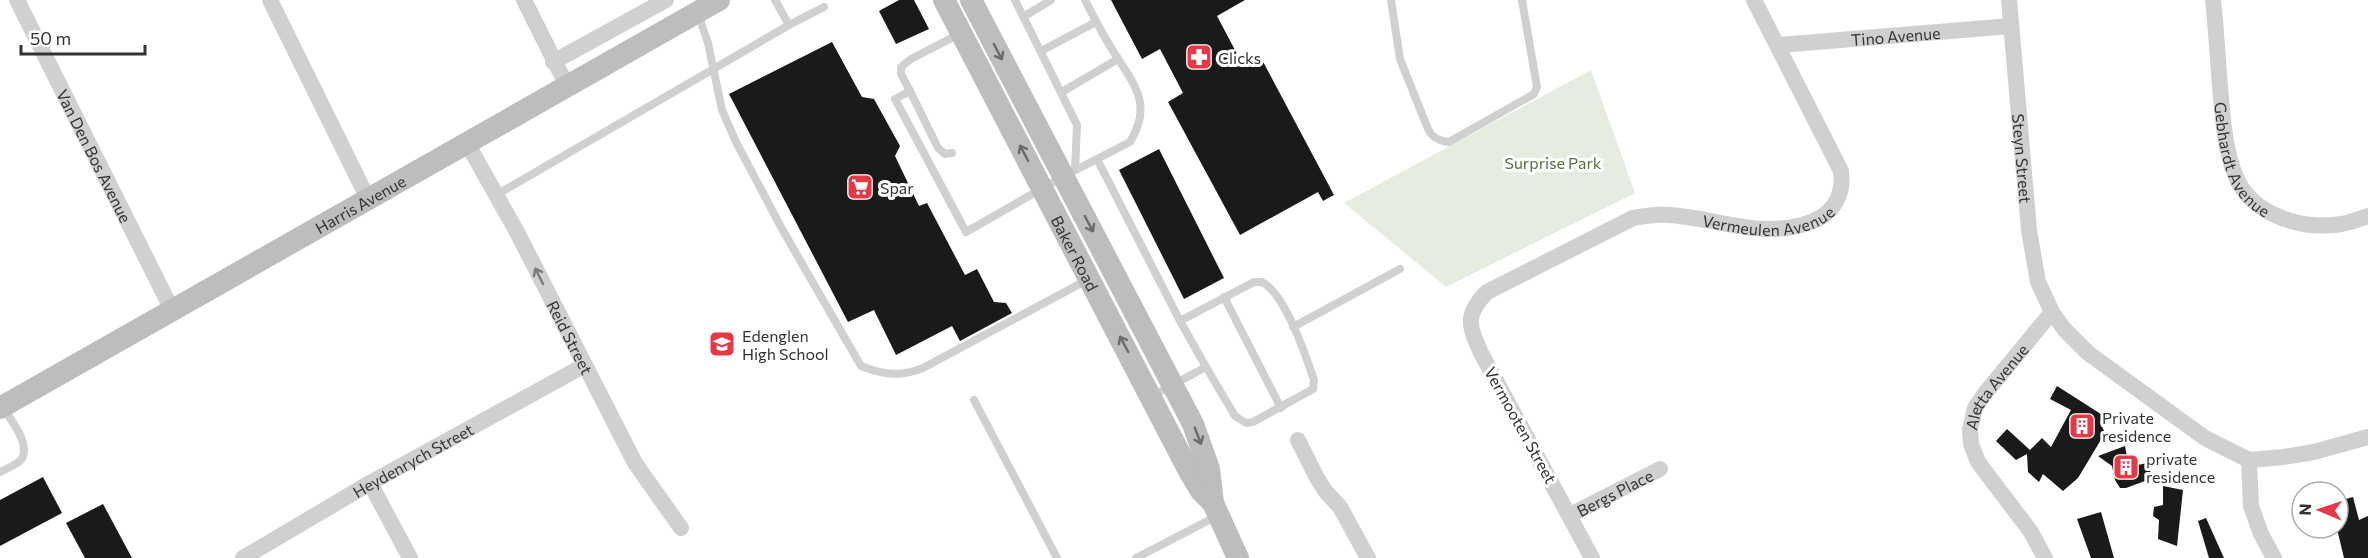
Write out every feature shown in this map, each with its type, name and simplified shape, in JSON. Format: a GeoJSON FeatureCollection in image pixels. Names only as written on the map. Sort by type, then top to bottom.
{"type":"FeatureCollection","features":[{"type":"Feature","properties":{"kind":"main road","name":"Harris Avenue"},"geometry":{"type":"LineString","coordinates":[[1,407],[719,0]]}},
{"type":"Feature","properties":{"kind":"main road","name":"Baker Road"},"geometry":{"type":"LineString","coordinates":[[944,0],[1190,473],[1215,509],[1238,558]]}},
{"type":"Feature","properties":{"kind":"main road","name":"Baker Road"},"geometry":{"type":"LineString","coordinates":[[971,0],[1069,173],[1173,384],[1203,450],[1209,469],[1215,509]]}},
{"type":"Feature","properties":{"kind":"street","name":"Van Den Bos Avenue"},"geometry":{"type":"LineString","coordinates":[[17,0],[172,310]]}},
{"type":"Feature","properties":{"kind":"street"},"geometry":{"type":"LineString","coordinates":[[270,0],[368,199]]}},
{"type":"Feature","properties":{"kind":"street"},"geometry":{"type":"LineString","coordinates":[[524,0],[567,86]]}},
{"type":"Feature","properties":{"kind":"street"},"geometry":{"type":"LineString","coordinates":[[553,62],[666,0]]}},
{"type":"Feature","properties":{"kind":"street","name":"Vermeulen Avenue"},"geometry":{"type":"LineString","coordinates":[[1487,292],[1633,218],[1651,214],[1672,215],[1750,229],[1771,230],[1798,227],[1827,214],[1840,195],[1841,171],[1779,45],[1754,0]]}},
{"type":"Feature","properties":{"kind":"street","name":"Steyn Street"},"geometry":{"type":"LineString","coordinates":[[2009,0],[2030,242],[2038,282],[2052,312],[2064,329],[2088,353],[2205,438],[2249,460]]}},
{"type":"Feature","properties":{"kind":"street","name":"Gebhardt Avenue"},"geometry":{"type":"LineString","coordinates":[[2213,0],[2225,140],[2237,178],[2244,190],[2254,201],[2276,217],[2293,222],[2334,225],[2368,216]]}},
{"type":"Feature","properties":{"kind":"street","name":"Tino Avenue"},"geometry":{"type":"LineString","coordinates":[[1779,45],[2011,26]]}},
{"type":"Feature","properties":{"kind":"street","name":"Reid Street"},"geometry":{"type":"LineString","coordinates":[[467,143],[518,234],[635,463],[681,528]]}},
{"type":"Feature","properties":{"kind":"street","name":"Vermooten Street"},"geometry":{"type":"LineString","coordinates":[[1487,292],[1471,310],[1472,332],[1481,353],[1592,558]]}},
{"type":"Feature","properties":{"kind":"street","name":"Aletta Avenue"},"geometry":{"type":"LineString","coordinates":[[2045,558],[2031,532],[1978,462],[1971,444],[1970,429],[1975,408],[1986,392],[2052,312]]}},
{"type":"Feature","properties":{"kind":"street","name":"Heydenrych Street"},"geometry":{"type":"LineString","coordinates":[[243,558],[370,483],[585,365]]}},
{"type":"Feature","properties":{"kind":"street"},"geometry":{"type":"LineString","coordinates":[[2274,558],[2261,534],[2251,506],[2249,460],[2284,458],[2368,437]]}},
{"type":"Feature","properties":{"kind":"street"},"geometry":{"type":"LineString","coordinates":[[1298,440],[1317,478],[1340,507],[1368,558]]}},
{"type":"Feature","properties":{"kind":"street","name":"Bergs Place"},"geometry":{"type":"LineString","coordinates":[[1570,516],[1660,469]]}},
{"type":"Feature","properties":{"kind":"street"},"geometry":{"type":"LineString","coordinates":[[370,483],[410,558]]}},
{"type":"Feature","properties":{"kind":"lane"},"geometry":{"type":"LineString","coordinates":[[775,0],[789,25]]}},
{"type":"Feature","properties":{"kind":"lane"},"geometry":{"type":"LineString","coordinates":[[1015,0],[1062,92],[1078,129],[1069,173]]}},
{"type":"Feature","properties":{"kind":"lane"},"geometry":{"type":"LineString","coordinates":[[1023,17],[1051,0]]}},
{"type":"Feature","properties":{"kind":"lane"},"geometry":{"type":"LineString","coordinates":[[910,91],[895,99],[966,232],[1069,173],[1130,142],[1140,118],[1140,96],[1133,80],[1118,59],[1085,0]]}},
{"type":"Feature","properties":{"kind":"lane"},"geometry":{"type":"LineString","coordinates":[[1390,0],[1400,59],[1428,129],[1431,135],[1449,142],[1534,94],[1537,87],[1522,0]]}},
{"type":"Feature","properties":{"kind":"lane"},"geometry":{"type":"LineString","coordinates":[[495,195],[824,6]]}},
{"type":"Feature","properties":{"kind":"lane"},"geometry":{"type":"LineString","coordinates":[[698,12],[714,68],[722,110],[736,142],[782,229],[861,366],[882,374],[908,374],[1090,278]]}},
{"type":"Feature","properties":{"kind":"lane"},"geometry":{"type":"LineString","coordinates":[[1041,51],[1096,22]]}},
{"type":"Feature","properties":{"kind":"lane"},"geometry":{"type":"LineString","coordinates":[[952,153],[943,153],[938,148],[901,74],[901,67],[911,59],[961,32]]}},
{"type":"Feature","properties":{"kind":"lane"},"geometry":{"type":"LineString","coordinates":[[1062,92],[1118,59]]}},
{"type":"Feature","properties":{"kind":"lane"},"geometry":{"type":"LineString","coordinates":[[1097,159],[1180,321],[1235,416],[1241,421],[1253,422],[1311,392],[1314,384],[1310,368],[1293,327],[1275,293],[1262,282],[1254,282],[1180,321]]}},
{"type":"Feature","properties":{"kind":"lane"},"geometry":{"type":"LineString","coordinates":[[1293,327],[1401,269]]}},
{"type":"Feature","properties":{"kind":"lane"},"geometry":{"type":"LineString","coordinates":[[1224,297],[1281,408]]}},
{"type":"Feature","properties":{"kind":"lane"},"geometry":{"type":"LineString","coordinates":[[1151,396],[1206,367]]}},
{"type":"Feature","properties":{"kind":"lane"},"geometry":{"type":"LineString","coordinates":[[974,399],[1058,558]]}},
{"type":"Feature","properties":{"kind":"lane"},"geometry":{"type":"LineString","coordinates":[[0,472],[19,462],[24,446],[21,436],[1,407]]}},
{"type":"Feature","properties":{"kind":"lane"},"geometry":{"type":"LineString","coordinates":[[1136,558],[1215,509]]}},
{"type":"Feature","properties":{"kind":"green space","name":"Surprise Park"},"geometry":{"type":"Polygon","coordinates":[[[1591,70],[1635,193],[1446,287],[1344,203],[1591,70]]]}},
{"type":"Feature","properties":{"kind":"building"},"geometry":{"type":"Polygon","coordinates":[[[899,0],[914,0],[929,29],[896,44],[879,11],[899,0]]]}},
{"type":"Feature","properties":{"kind":"building"},"geometry":{"type":"Polygon","coordinates":[[[1111,0],[1245,0],[1217,16],[1243,65],[1260,56],[1334,195],[1323,201],[1318,192],[1240,235],[1168,102],[1183,93],[1160,49],[1142,59],[1111,0]]]}},
{"type":"Feature","properties":{"kind":"building"},"geometry":{"type":"Polygon","coordinates":[[[832,42],[862,97],[874,99],[900,146],[895,156],[919,206],[927,203],[965,275],[977,269],[994,302],[1006,303],[1012,313],[960,341],[952,326],[896,355],[874,310],[848,322],[729,94],[832,42]]]}},
{"type":"Feature","properties":{"kind":"building"},"geometry":{"type":"Polygon","coordinates":[[[1159,149],[1224,278],[1184,299],[1119,170],[1159,149]]]}},
{"type":"Feature","properties":{"kind":"building"},"geometry":{"type":"Polygon","coordinates":[[[2057,386],[2104,416],[2100,422],[2105,433],[2078,478],[2063,491],[2043,474],[2039,482],[2028,472],[2027,454],[2016,460],[1996,441],[2007,429],[2030,450],[2042,438],[2051,447],[2071,410],[2050,399],[2057,386]]]}},
{"type":"Feature","properties":{"kind":"building","name":"private residence"},"geometry":{"type":"Polygon","coordinates":[[[2125,446],[2129,467],[2147,463],[2153,478],[2120,488],[2115,480],[2112,466],[2098,456],[2125,446]]]}},
{"type":"Feature","properties":{"kind":"building"},"geometry":{"type":"Polygon","coordinates":[[[43,477],[62,513],[0,546],[0,500],[43,477]]]}},
{"type":"Feature","properties":{"kind":"building","name":"Private residence"},"geometry":{"type":"Polygon","coordinates":[[[2163,486],[2183,490],[2177,546],[2158,539],[2159,520],[2153,516],[2154,507],[2163,505],[2163,486]]]}},
{"type":"Feature","properties":{"kind":"building"},"geometry":{"type":"Polygon","coordinates":[[[2353,497],[2359,520],[2368,516],[2368,558],[2344,558],[2340,540],[2350,540],[2350,498],[2353,497]]]}},
{"type":"Feature","properties":{"kind":"building"},"geometry":{"type":"Polygon","coordinates":[[[103,504],[132,558],[85,558],[66,523],[103,504]]]}},
{"type":"Feature","properties":{"kind":"building"},"geometry":{"type":"Polygon","coordinates":[[[2101,512],[2114,558],[2091,558],[2077,519],[2101,512]]]}},
{"type":"Feature","properties":{"kind":"building"},"geometry":{"type":"Polygon","coordinates":[[[2206,518],[2224,558],[2209,558],[2198,521],[2206,518]]]}},
{"type":"Feature","properties":{"kind":"place","name":"Clicks"},"geometry":{"type":"Point","coordinates":[1199,57]}},
{"type":"Feature","properties":{"kind":"place","name":"Spar"},"geometry":{"type":"Point","coordinates":[860,187]}},
{"type":"Feature","properties":{"kind":"place","name":"Edenglen High School"},"geometry":{"type":"Point","coordinates":[722,344]}},
{"type":"Feature","properties":{"kind":"place","name":"Private residence"},"geometry":{"type":"Point","coordinates":[2082,426]}},
{"type":"Feature","properties":{"kind":"place","name":"private residence"},"geometry":{"type":"Point","coordinates":[2126,467]}}]}
